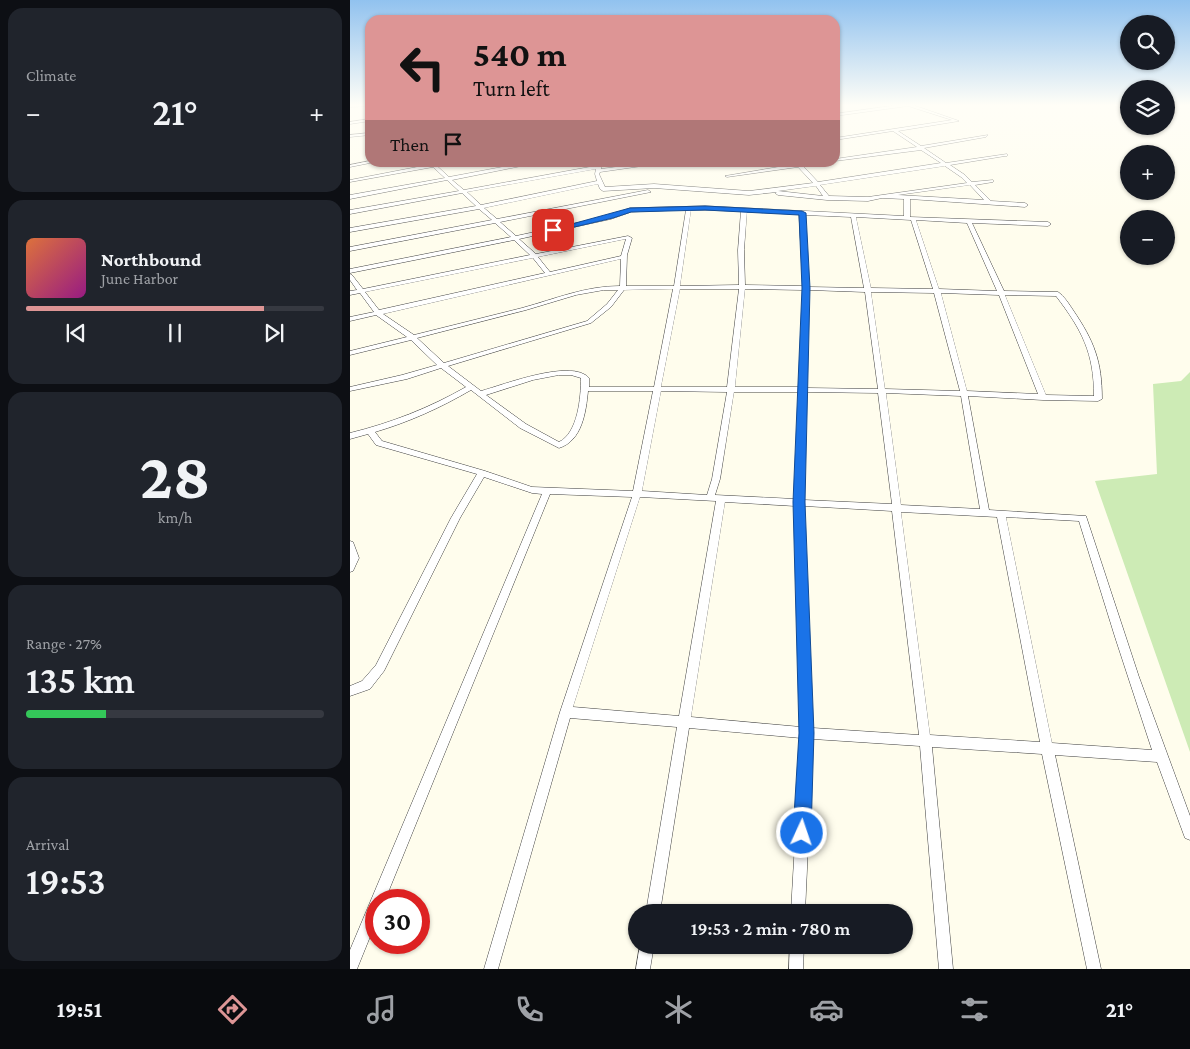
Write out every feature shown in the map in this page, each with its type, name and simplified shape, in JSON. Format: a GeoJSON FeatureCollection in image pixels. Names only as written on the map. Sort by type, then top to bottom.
{"type":"FeatureCollection","features":[{"type":"Feature","properties":{"kind":"street"},"geometry":{"type":"LineString","coordinates":[[840,159],[906,149]]}},
{"type":"Feature","properties":{"kind":"street"},"geometry":{"type":"LineString","coordinates":[[924,149],[972,184],[989,202]]}},
{"type":"Feature","properties":{"kind":"street"},"geometry":{"type":"LineString","coordinates":[[598,169],[599,182],[604,189],[654,186],[749,193],[1005,155]]}},
{"type":"Feature","properties":{"kind":"street"},"geometry":{"type":"LineString","coordinates":[[350,166],[365,163]]}},
{"type":"Feature","properties":{"kind":"street"},"geometry":{"type":"LineString","coordinates":[[350,181],[428,167]]}},
{"type":"Feature","properties":{"kind":"street"},"geometry":{"type":"LineString","coordinates":[[435,167],[535,256],[549,274]]}},
{"type":"Feature","properties":{"kind":"street"},"geometry":{"type":"LineString","coordinates":[[350,197],[513,167]]}},
{"type":"Feature","properties":{"kind":"street"},"geometry":{"type":"LineString","coordinates":[[350,212],[618,167]]}},
{"type":"Feature","properties":{"kind":"street"},"geometry":{"type":"LineString","coordinates":[[727,176],[780,167]]}},
{"type":"Feature","properties":{"kind":"street"},"geometry":{"type":"LineString","coordinates":[[801,167],[827,198]]}},
{"type":"Feature","properties":{"kind":"street"},"geometry":{"type":"LineString","coordinates":[[765,192],[868,200],[882,196],[991,181]]}},
{"type":"Feature","properties":{"kind":"street"},"geometry":{"type":"LineString","coordinates":[[350,230],[599,182]]}},
{"type":"Feature","properties":{"kind":"street"},"geometry":{"type":"LineString","coordinates":[[350,249],[648,192]]}},
{"type":"Feature","properties":{"kind":"street"},"geometry":{"type":"LineString","coordinates":[[882,196],[1025,204]]}},
{"type":"Feature","properties":{"kind":"street"},"geometry":{"type":"LineString","coordinates":[[907,197],[910,219],[938,292],[964,393],[985,512]]}},
{"type":"Feature","properties":{"kind":"street"},"geometry":{"type":"LineString","coordinates":[[867,216],[870,201],[868,200]]}},
{"type":"Feature","properties":{"kind":"street"},"geometry":{"type":"LineString","coordinates":[[491,969],[566,712],[637,494],[659,389],[689,208]]}},
{"type":"Feature","properties":{"kind":"street"},"geometry":{"type":"LineString","coordinates":[[350,271],[515,238],[611,217],[630,210],[689,208],[969,222],[1048,224]]}},
{"type":"Feature","properties":{"kind":"street"},"geometry":{"type":"LineString","coordinates":[[654,904],[684,721],[716,479],[731,388],[742,287],[741,250],[744,210]]}},
{"type":"Feature","properties":{"kind":"street"},"geometry":{"type":"LineString","coordinates":[[798,904],[807,733],[799,502],[806,288],[802,213]]}},
{"type":"Feature","properties":{"kind":"street"},"geometry":{"type":"LineString","coordinates":[[853,215],[868,290],[882,391],[924,740],[946,969]]}},
{"type":"Feature","properties":{"kind":"street"},"geometry":{"type":"LineString","coordinates":[[969,222],[1002,294],[1043,398]]}},
{"type":"Feature","properties":{"kind":"street"},"geometry":{"type":"LineString","coordinates":[[350,294],[626,236],[629,238],[624,256],[623,288],[601,315],[589,322],[443,366],[350,389]]}},
{"type":"Feature","properties":{"kind":"street"},"geometry":{"type":"LineString","coordinates":[[350,319],[624,256]]}},
{"type":"Feature","properties":{"kind":"street"},"geometry":{"type":"LineString","coordinates":[[350,276],[378,313],[412,338],[443,366],[470,387],[523,426],[559,445],[564,444],[571,438],[582,411],[585,378],[562,372],[480,394]]}},
{"type":"Feature","properties":{"kind":"street"},"geometry":{"type":"LineString","coordinates":[[350,353],[566,298],[588,290],[742,287],[1058,294],[1068,306],[1092,351],[1096,363],[1098,400],[882,391],[802,391],[731,388],[585,389]]}},
{"type":"Feature","properties":{"kind":"street"},"geometry":{"type":"LineString","coordinates":[[350,436],[394,424],[436,407],[470,387]]}},
{"type":"Feature","properties":{"kind":"street"},"geometry":{"type":"LineString","coordinates":[[370,431],[379,443],[482,474],[517,487],[547,491],[799,502],[1082,518],[1114,622],[1159,756],[1190,833]]}},
{"type":"Feature","properties":{"kind":"street"},"geometry":{"type":"LineString","coordinates":[[350,690],[366,685],[380,668],[456,518],[482,474]]}},
{"type":"Feature","properties":{"kind":"street"},"geometry":{"type":"LineString","coordinates":[[383,889],[547,491]]}},
{"type":"Feature","properties":{"kind":"street"},"geometry":{"type":"LineString","coordinates":[[1001,513],[1047,748],[1094,969]]}},
{"type":"Feature","properties":{"kind":"street"},"geometry":{"type":"LineString","coordinates":[[350,546],[354,558],[350,568]]}},
{"type":"Feature","properties":{"kind":"street"},"geometry":{"type":"LineString","coordinates":[[566,712],[807,733],[1159,756]]}},
{"type":"Feature","properties":{"kind":"street"},"geometry":{"type":"LineString","coordinates":[[350,968],[365,932]]}},
{"type":"Feature","properties":{"kind":"street"},"geometry":{"type":"LineString","coordinates":[[643,969],[646,954]]}},
{"type":"Feature","properties":{"kind":"street"},"geometry":{"type":"LineString","coordinates":[[796,969],[797,954]]}},
{"type":"Feature","properties":{"kind":"green space"},"geometry":{"type":"Polygon","coordinates":[[[1190,372],[1190,752],[1095,481],[1157,474],[1153,384],[1181,381],[1190,372]]]}},
{"type":"Feature","properties":{"kind":"route"},"geometry":{"type":"LineString","coordinates":[[553,230],[611,217],[630,210],[705,208],[802,213],[806,288],[799,502],[807,733],[802,833]]}}]}
